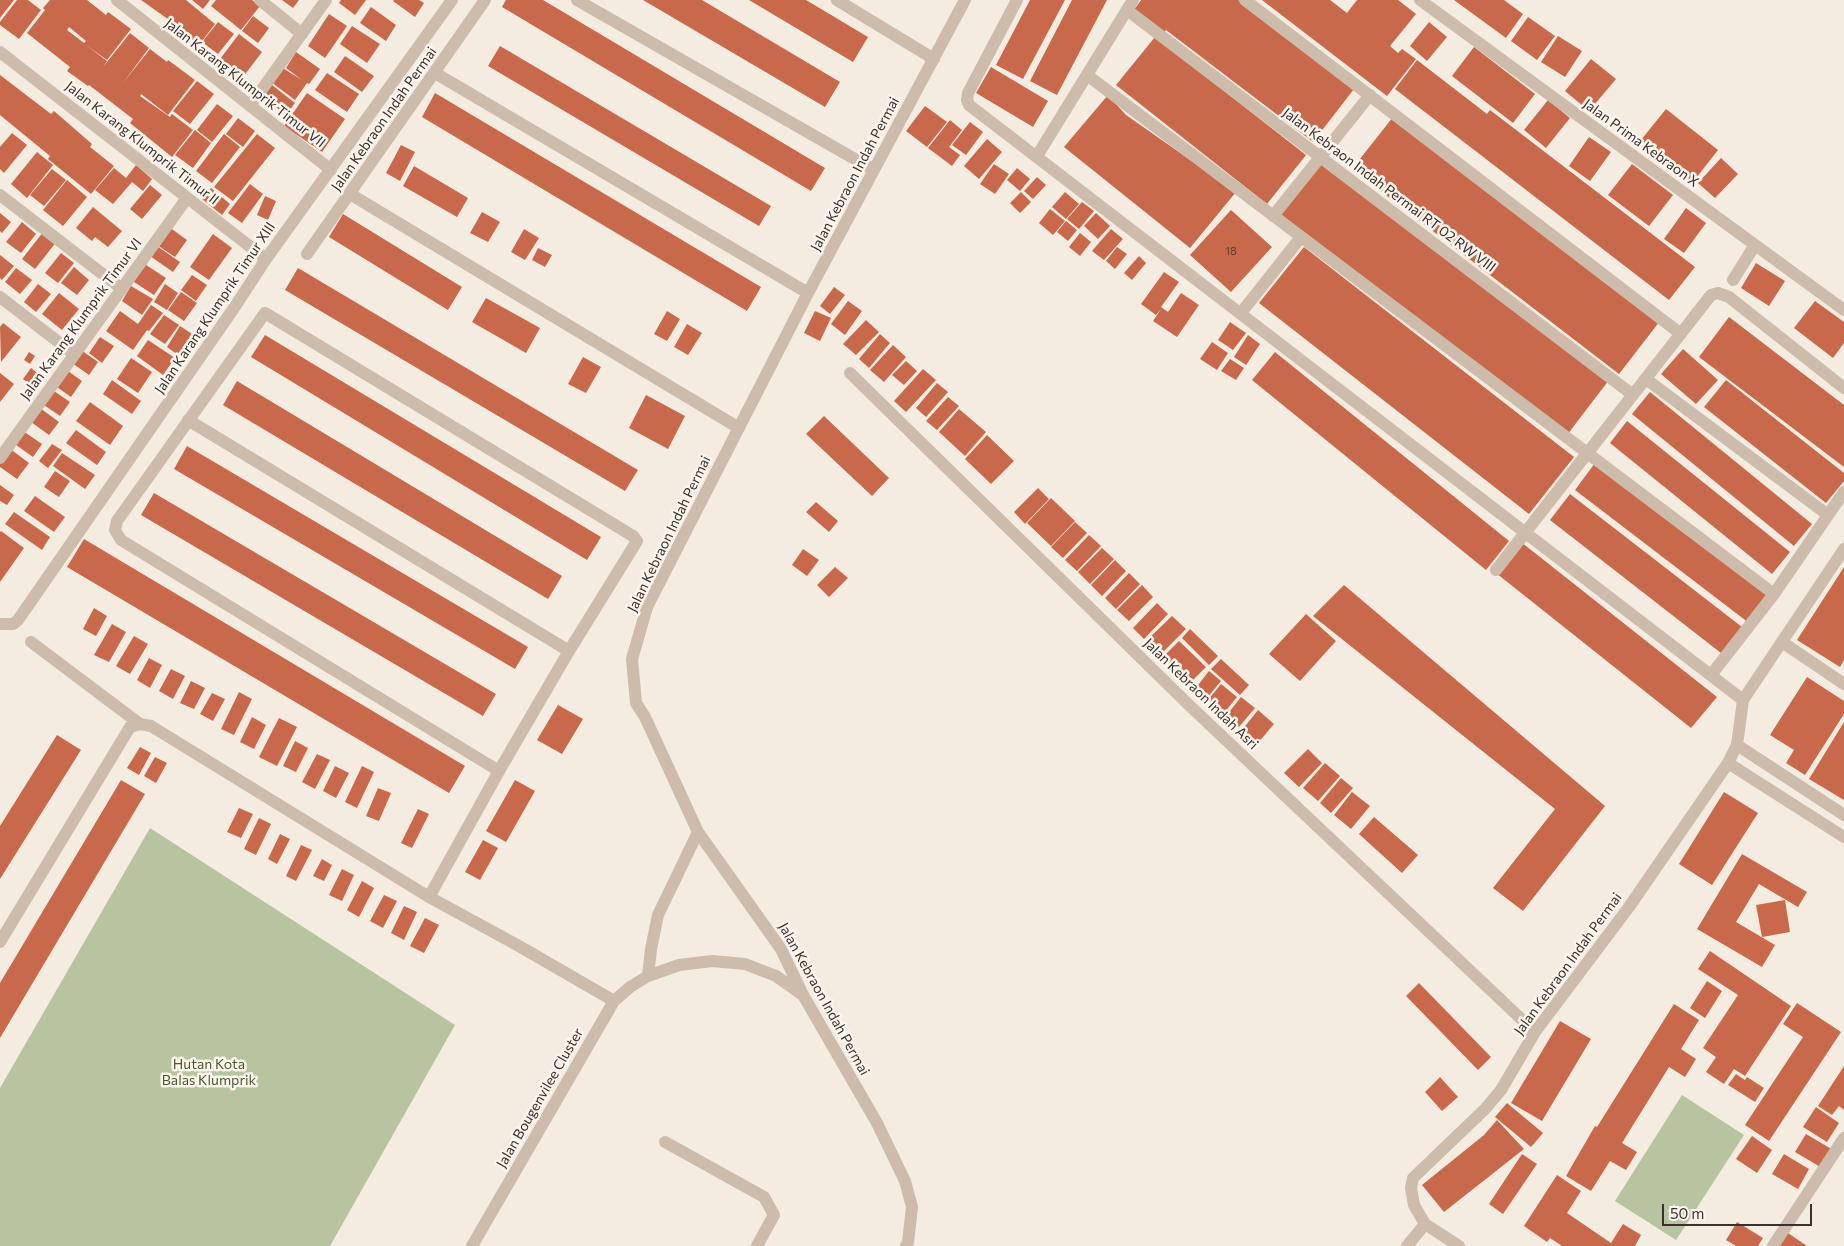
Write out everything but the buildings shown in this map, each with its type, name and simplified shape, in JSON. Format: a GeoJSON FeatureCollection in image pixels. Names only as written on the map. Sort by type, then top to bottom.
{"type":"FeatureCollection","features":[{"type":"Feature","properties":{"kind":"street","name":"Jalan Karang Klumprik Timur VII"},"geometry":{"type":"LineString","coordinates":[[117,0],[331,170]]}},
{"type":"Feature","properties":{"kind":"street"},"geometry":{"type":"LineString","coordinates":[[260,0],[302,34]]}},
{"type":"Feature","properties":{"kind":"street"},"geometry":{"type":"LineString","coordinates":[[250,106],[326,0]]}},
{"type":"Feature","properties":{"kind":"street","name":"Jalan Karang Klumprik Timur XIII"},"geometry":{"type":"LineString","coordinates":[[0,624],[13,624],[18,620],[266,259],[452,0]]}},
{"type":"Feature","properties":{"kind":"street","name":"Jalan Kebraon Indah Permai"},"geometry":{"type":"LineString","coordinates":[[307,254],[485,0]]}},
{"type":"Feature","properties":{"kind":"street"},"geometry":{"type":"LineString","coordinates":[[577,0],[874,170]]}},
{"type":"Feature","properties":{"kind":"street"},"geometry":{"type":"LineString","coordinates":[[837,0],[934,59]]}},
{"type":"Feature","properties":{"kind":"street","name":"Jalan Kebraon Indah Permai"},"geometry":{"type":"LineString","coordinates":[[906,1246],[912,1207],[905,1180],[877,1123],[803,995],[781,949],[698,832],[645,717],[636,703],[632,658],[647,607],[808,293],[964,0]]}},
{"type":"Feature","properties":{"kind":"street"},"geometry":{"type":"LineString","coordinates":[[1017,0],[968,93],[967,100],[969,105],[1743,700],[1800,612],[1844,549]]}},
{"type":"Feature","properties":{"kind":"street"},"geometry":{"type":"LineString","coordinates":[[1245,0],[1681,334]]}},
{"type":"Feature","properties":{"kind":"street","name":"Jalan Prima Kebraon X"},"geometry":{"type":"LineString","coordinates":[[1420,0],[1844,310]]}},
{"type":"Feature","properties":{"kind":"street"},"geometry":{"type":"LineString","coordinates":[[1037,156],[1130,5]]}},
{"type":"Feature","properties":{"kind":"street","name":"Jalan Kebraon Indah Permai RT 02 RW VIII"},"geometry":{"type":"LineString","coordinates":[[1130,5],[1320,157],[1633,395]]}},
{"type":"Feature","properties":{"kind":"street","name":"Jalan Karang Klumprik Timur II"},"geometry":{"type":"LineString","coordinates":[[0,52],[266,259]]}},
{"type":"Feature","properties":{"kind":"street"},"geometry":{"type":"LineString","coordinates":[[434,73],[808,293]]}},
{"type":"Feature","properties":{"kind":"street"},"geometry":{"type":"LineString","coordinates":[[1087,75],[1774,594]]}},
{"type":"Feature","properties":{"kind":"street"},"geometry":{"type":"LineString","coordinates":[[1273,216],[1370,95]]}},
{"type":"Feature","properties":{"kind":"street"},"geometry":{"type":"LineString","coordinates":[[350,194],[739,428]]}},
{"type":"Feature","properties":{"kind":"street"},"geometry":{"type":"LineString","coordinates":[[0,195],[122,289]]}},
{"type":"Feature","properties":{"kind":"street","name":"Jalan Karang Klumprik Timur VI"},"geometry":{"type":"LineString","coordinates":[[2,450],[187,198]]}},
{"type":"Feature","properties":{"kind":"street"},"geometry":{"type":"LineString","coordinates":[[1241,313],[1301,237]]}},
{"type":"Feature","properties":{"kind":"street"},"geometry":{"type":"LineString","coordinates":[[1733,280],[1755,245]]}},
{"type":"Feature","properties":{"kind":"street"},"geometry":{"type":"LineString","coordinates":[[1496,570],[1711,295],[1718,293],[1729,297],[1844,388]]}},
{"type":"Feature","properties":{"kind":"street"},"geometry":{"type":"LineString","coordinates":[[0,297],[74,354]]}},
{"type":"Feature","properties":{"kind":"street"},"geometry":{"type":"LineString","coordinates":[[429,897],[569,651],[637,541],[633,536],[265,313],[117,522],[115,530],[121,540],[499,771]]}},
{"type":"Feature","properties":{"kind":"street","name":"Jalan Kebraon Indah Asri"},"geometry":{"type":"LineString","coordinates":[[850,373],[1190,706],[1534,1032]]}},
{"type":"Feature","properties":{"kind":"street"},"geometry":{"type":"LineString","coordinates":[[1646,379],[1828,515]]}},
{"type":"Feature","properties":{"kind":"street"},"geometry":{"type":"LineString","coordinates":[[188,420],[569,651]]}},
{"type":"Feature","properties":{"kind":"street"},"geometry":{"type":"LineString","coordinates":[[1711,675],[1774,594],[1844,492]]}},
{"type":"Feature","properties":{"kind":"street"},"geometry":{"type":"LineString","coordinates":[[31,642],[140,724],[151,726],[429,897],[502,936],[614,1001]]}},
{"type":"Feature","properties":{"kind":"street"},"geometry":{"type":"LineString","coordinates":[[1782,642],[1844,684]]}},
{"type":"Feature","properties":{"kind":"street","name":"Jalan Kebraon Indah Permai"},"geometry":{"type":"LineString","coordinates":[[1425,1224],[1414,1205],[1411,1188],[1413,1178],[1485,1109],[1501,1090],[1534,1032],[1628,907],[1728,763],[1737,745],[1743,700]]}},
{"type":"Feature","properties":{"kind":"street"},"geometry":{"type":"LineString","coordinates":[[0,942],[130,727],[140,724]]}},
{"type":"Feature","properties":{"kind":"street"},"geometry":{"type":"LineString","coordinates":[[1737,745],[1844,815]]}},
{"type":"Feature","properties":{"kind":"street"},"geometry":{"type":"LineString","coordinates":[[1728,763],[1844,837]]}},
{"type":"Feature","properties":{"kind":"street"},"geometry":{"type":"LineString","coordinates":[[1793,804],[1802,788]]}},
{"type":"Feature","properties":{"kind":"street"},"geometry":{"type":"LineString","coordinates":[[648,976],[650,949],[658,915],[698,832]]}},
{"type":"Feature","properties":{"kind":"street","name":"Jalan Bougenvilee Cluster"},"geometry":{"type":"LineString","coordinates":[[472,1246],[614,1001],[630,988],[648,976],[679,965],[712,961],[745,964],[776,976],[803,995]]}},
{"type":"Feature","properties":{"kind":"street"},"geometry":{"type":"LineString","coordinates":[[1773,1246],[1844,1138]]}},
{"type":"Feature","properties":{"kind":"street"},"geometry":{"type":"LineString","coordinates":[[665,1142],[764,1197],[774,1215],[758,1246]]}},
{"type":"Feature","properties":{"kind":"street"},"geometry":{"type":"LineString","coordinates":[[1407,1246],[1425,1224],[1459,1246]]}},
{"type":"Feature","properties":{"kind":"green space","name":"Hutan Kota Balas Klumprik"},"geometry":{"type":"Polygon","coordinates":[[[150,828],[455,1025],[330,1246],[0,1246],[0,1088],[150,828]]]}},
{"type":"Feature","properties":{"kind":"green space"},"geometry":{"type":"Polygon","coordinates":[[[1682,1095],[1744,1135],[1676,1240],[1615,1201],[1682,1095]]]}}]}
